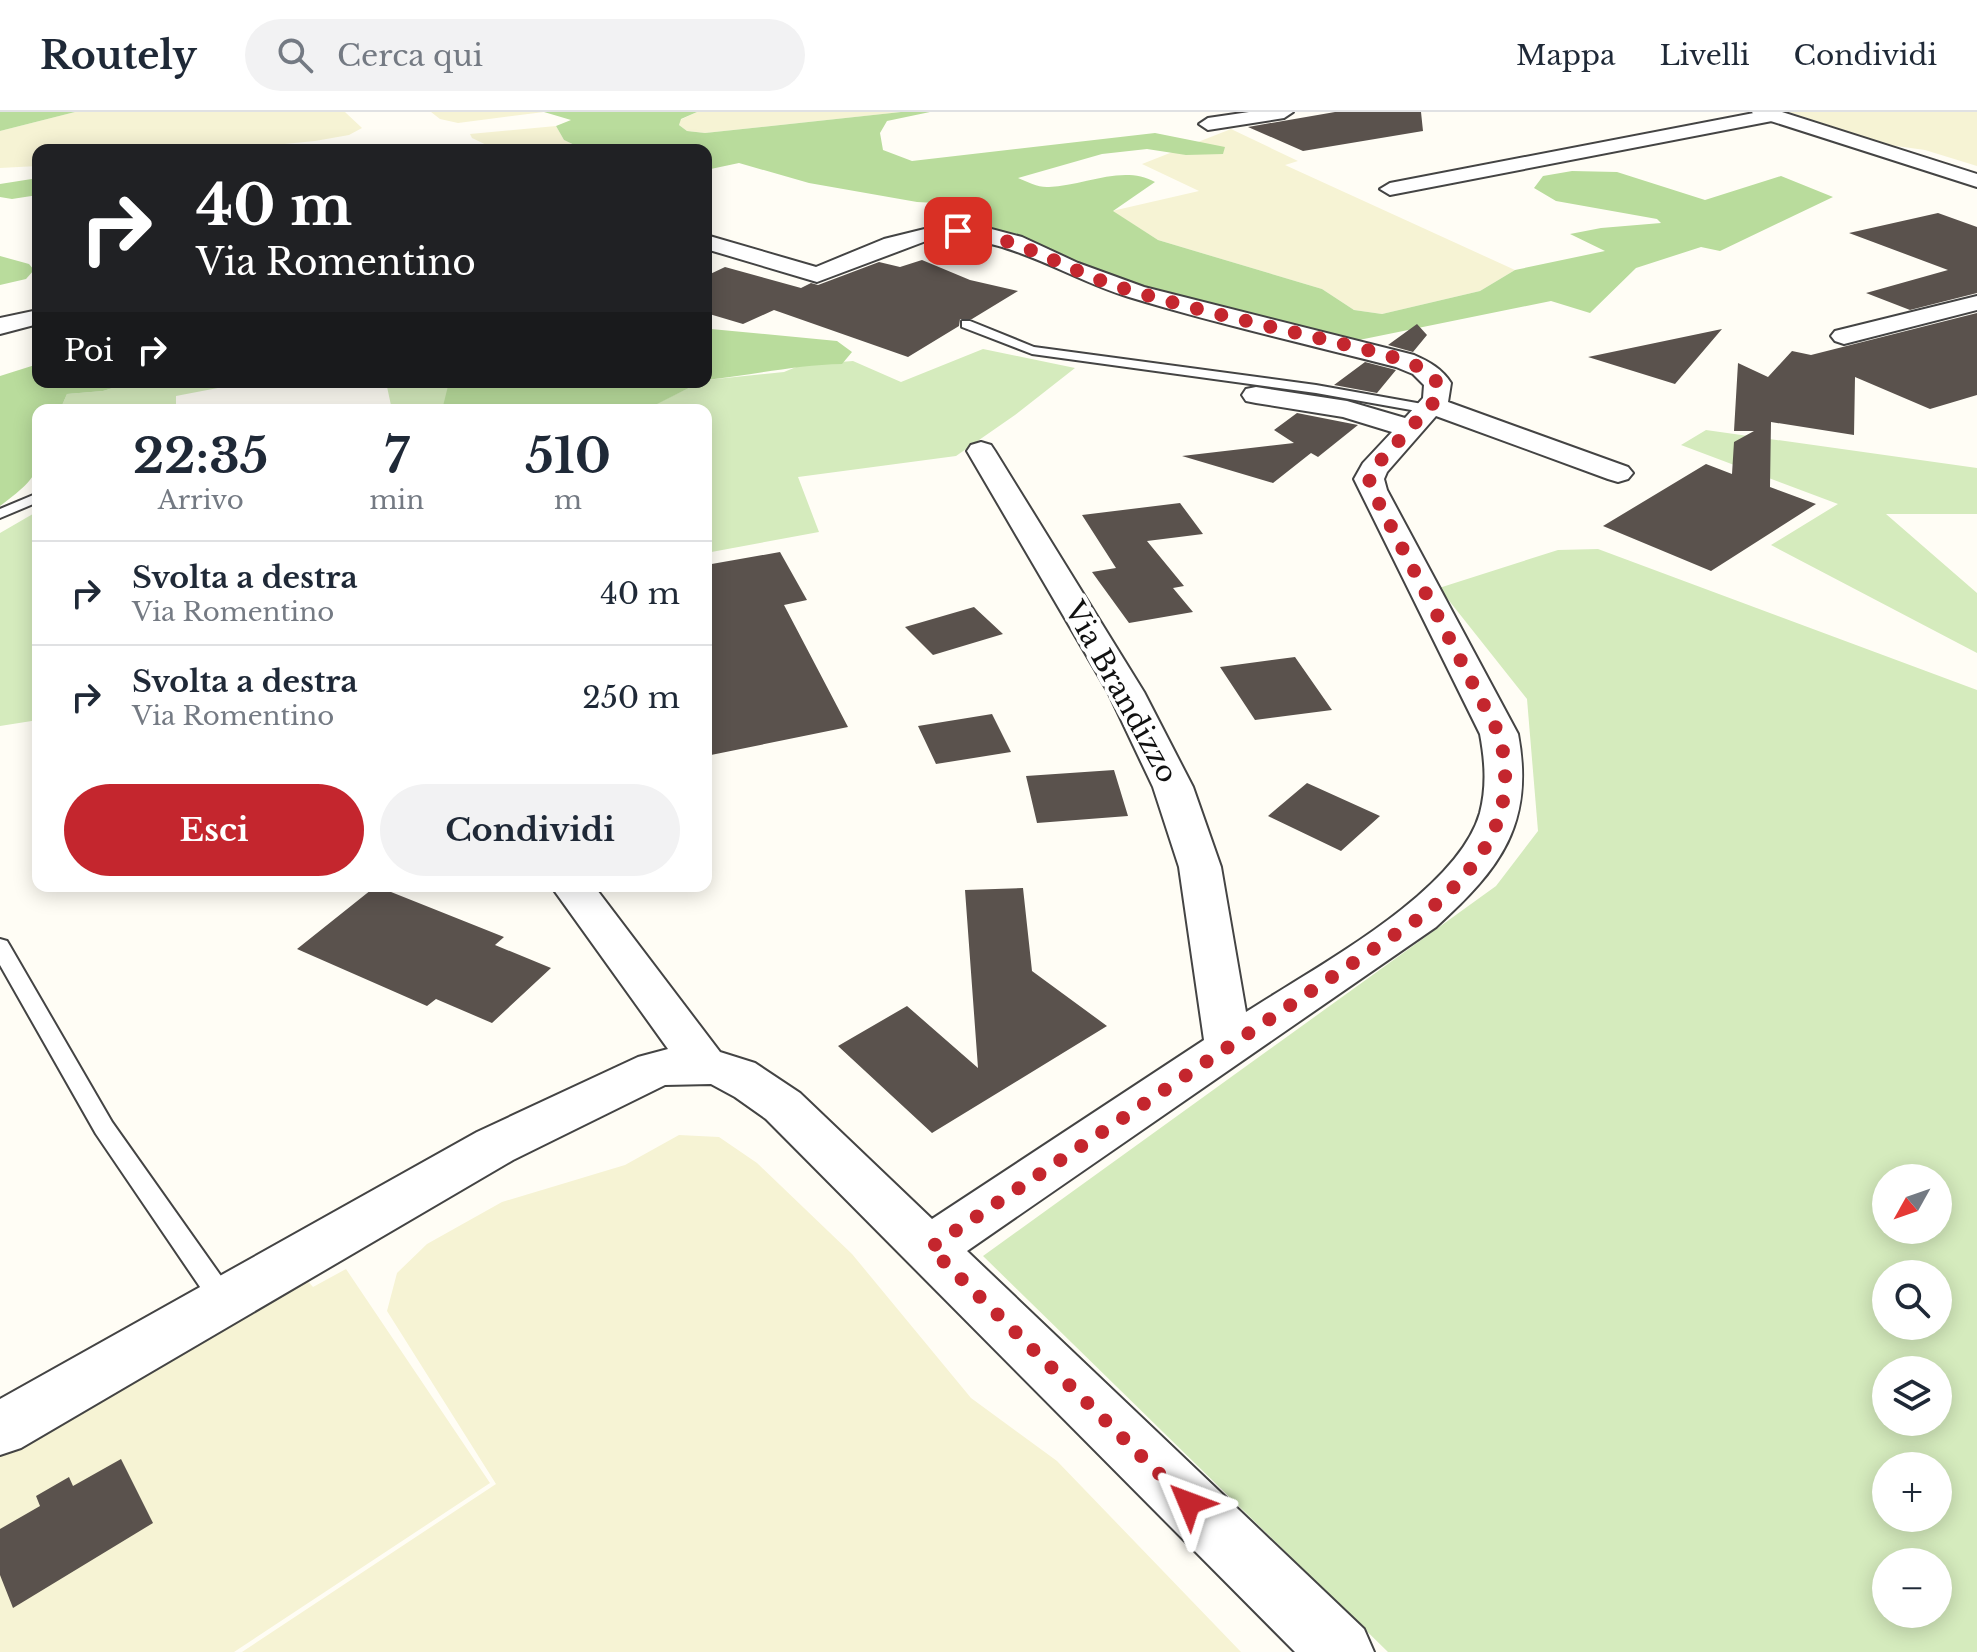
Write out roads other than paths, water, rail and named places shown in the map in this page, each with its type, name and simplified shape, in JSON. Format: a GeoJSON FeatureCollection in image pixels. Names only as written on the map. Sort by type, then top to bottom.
{"type":"FeatureCollection","features":[{"type":"Feature","properties":{"kind":"street"},"geometry":{"type":"LineString","coordinates":[[1208,124],[1284,112]]}},
{"type":"Feature","properties":{"kind":"street"},"geometry":{"type":"LineString","coordinates":[[1390,189],[1767,114],[1977,181]]}},
{"type":"Feature","properties":{"kind":"street"},"geometry":{"type":"LineString","coordinates":[[712,244],[817,275],[892,244],[935,233],[958,231],[996,237],[1117,286],[1405,361],[1422,368],[1438,383],[1439,391],[1423,414],[1373,469],[1369,479],[1499,734],[1505,756],[1503,812],[1473,867],[1450,893],[1386,942],[930,1248]]}},
{"type":"Feature","properties":{"kind":"street"},"geometry":{"type":"LineString","coordinates":[[1844,336],[1965,306],[1977,318]]}},
{"type":"Feature","properties":{"kind":"street"},"geometry":{"type":"LineString","coordinates":[[0,326],[32,318]]}},
{"type":"Feature","properties":{"kind":"street"},"geometry":{"type":"LineString","coordinates":[[1256,395],[1347,409],[1423,414],[1618,473]]}},
{"type":"Feature","properties":{"kind":"street","name":"Via Brandizzo"},"geometry":{"type":"LineString","coordinates":[[981,451],[1126,692],[1173,787],[1200,867],[1228,1046]]}},
{"type":"Feature","properties":{"kind":"street"},"geometry":{"type":"LineString","coordinates":[[576,892],[703,1063]]}},
{"type":"Feature","properties":{"kind":"street"},"geometry":{"type":"LineString","coordinates":[[0,1429],[495,1146],[655,1069],[703,1063],[743,1077],[783,1106],[1341,1652]]}},
{"type":"Feature","properties":{"kind":"lane"},"geometry":{"type":"LineString","coordinates":[[966,324],[1032,350],[1316,389],[1423,414]]}},
{"type":"Feature","properties":{"kind":"lane"},"geometry":{"type":"LineString","coordinates":[[0,514],[32,500]]}},
{"type":"Feature","properties":{"kind":"lane"},"geometry":{"type":"LineString","coordinates":[[0,946],[104,1128],[225,1303]]}}]}
